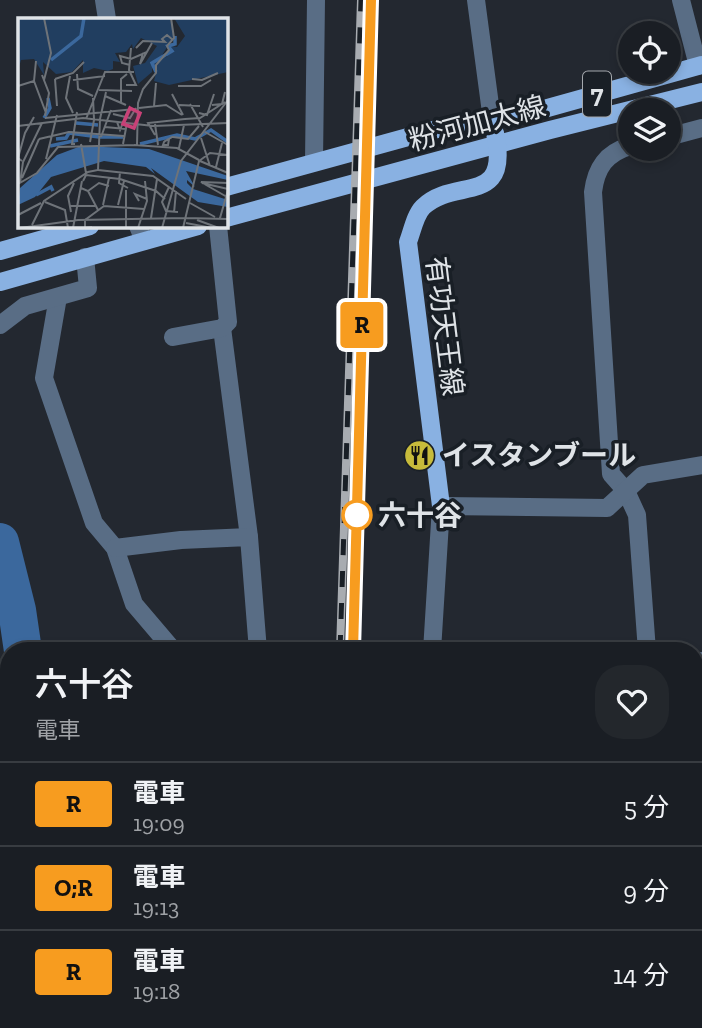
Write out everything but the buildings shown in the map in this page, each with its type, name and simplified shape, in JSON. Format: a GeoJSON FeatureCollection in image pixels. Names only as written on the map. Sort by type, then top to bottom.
{"type":"FeatureCollection","features":[{"type":"Feature","properties":{"kind":"main road","name":"粉河加太線"},"geometry":{"type":"LineString","coordinates":[[228,186],[448,126],[492,120],[700,65]]}},
{"type":"Feature","properties":{"kind":"main road","name":"粉河加太線"},"geometry":{"type":"LineString","coordinates":[[228,217],[497,144],[702,92]]}},
{"type":"Feature","properties":{"kind":"main road","name":"有功天王線"},"geometry":{"type":"LineString","coordinates":[[441,506],[408,242],[420,209],[432,201],[480,186],[492,177],[498,167],[492,120]]}},
{"type":"Feature","properties":{"kind":"main road"},"geometry":{"type":"LineString","coordinates":[[0,251],[83,228]]}},
{"type":"Feature","properties":{"kind":"main road"},"geometry":{"type":"LineString","coordinates":[[0,282],[85,257],[141,233],[182,228]]}},
{"type":"Feature","properties":{"kind":"street"},"geometry":{"type":"LineString","coordinates":[[104,0],[107,18]]}},
{"type":"Feature","properties":{"kind":"street"},"geometry":{"type":"LineString","coordinates":[[314,161],[316,0]]}},
{"type":"Feature","properties":{"kind":"street"},"geometry":{"type":"LineString","coordinates":[[476,0],[492,120]]}},
{"type":"Feature","properties":{"kind":"street"},"geometry":{"type":"LineString","coordinates":[[681,0],[700,65]]}},
{"type":"Feature","properties":{"kind":"street"},"geometry":{"type":"LineString","coordinates":[[681,133],[702,128]]}},
{"type":"Feature","properties":{"kind":"street"},"geometry":{"type":"LineString","coordinates":[[618,150],[606,159],[596,173],[593,192],[611,474],[626,491],[638,515],[646,642]]}},
{"type":"Feature","properties":{"kind":"street"},"geometry":{"type":"LineString","coordinates":[[173,337],[222,328],[228,322],[218,228]]}},
{"type":"Feature","properties":{"kind":"street"},"geometry":{"type":"LineString","coordinates":[[0,325],[25,306],[88,288],[85,257]]}},
{"type":"Feature","properties":{"kind":"street"},"geometry":{"type":"LineString","coordinates":[[58,297],[44,378],[94,523],[115,548],[134,604],[166,642]]}},
{"type":"Feature","properties":{"kind":"street"},"geometry":{"type":"LineString","coordinates":[[222,328],[249,537],[257,642]]}},
{"type":"Feature","properties":{"kind":"street"},"geometry":{"type":"LineString","coordinates":[[433,642],[441,506],[607,508],[643,475],[702,465]]}},
{"type":"Feature","properties":{"kind":"street"},"geometry":{"type":"LineString","coordinates":[[115,548],[181,540],[249,537]]}},
{"type":"Feature","properties":{"kind":"waterway"},"geometry":{"type":"LineString","coordinates":[[0,542],[17,610],[22,642]]}},
{"type":"Feature","properties":{"kind":"railway"},"geometry":{"type":"LineString","coordinates":[[340,642],[361,0]]}},
{"type":"Feature","properties":{"kind":"railway"},"geometry":{"type":"LineString","coordinates":[[364,277],[370,116]]}},
{"type":"Feature","properties":{"kind":"railway"},"geometry":{"type":"LineString","coordinates":[[353,642],[357,497]]}},
{"type":"Feature","properties":{"kind":"train","name":"R"},"geometry":{"type":"LineString","coordinates":[[353,642],[371,0]]}},
{"type":"Feature","properties":{"kind":"place","name":"イスタンブール"},"geometry":{"type":"Point","coordinates":[419,455]}},
{"type":"Feature","properties":{"kind":"place","name":"六十谷"},"geometry":{"type":"Point","coordinates":[357,515]}}]}
